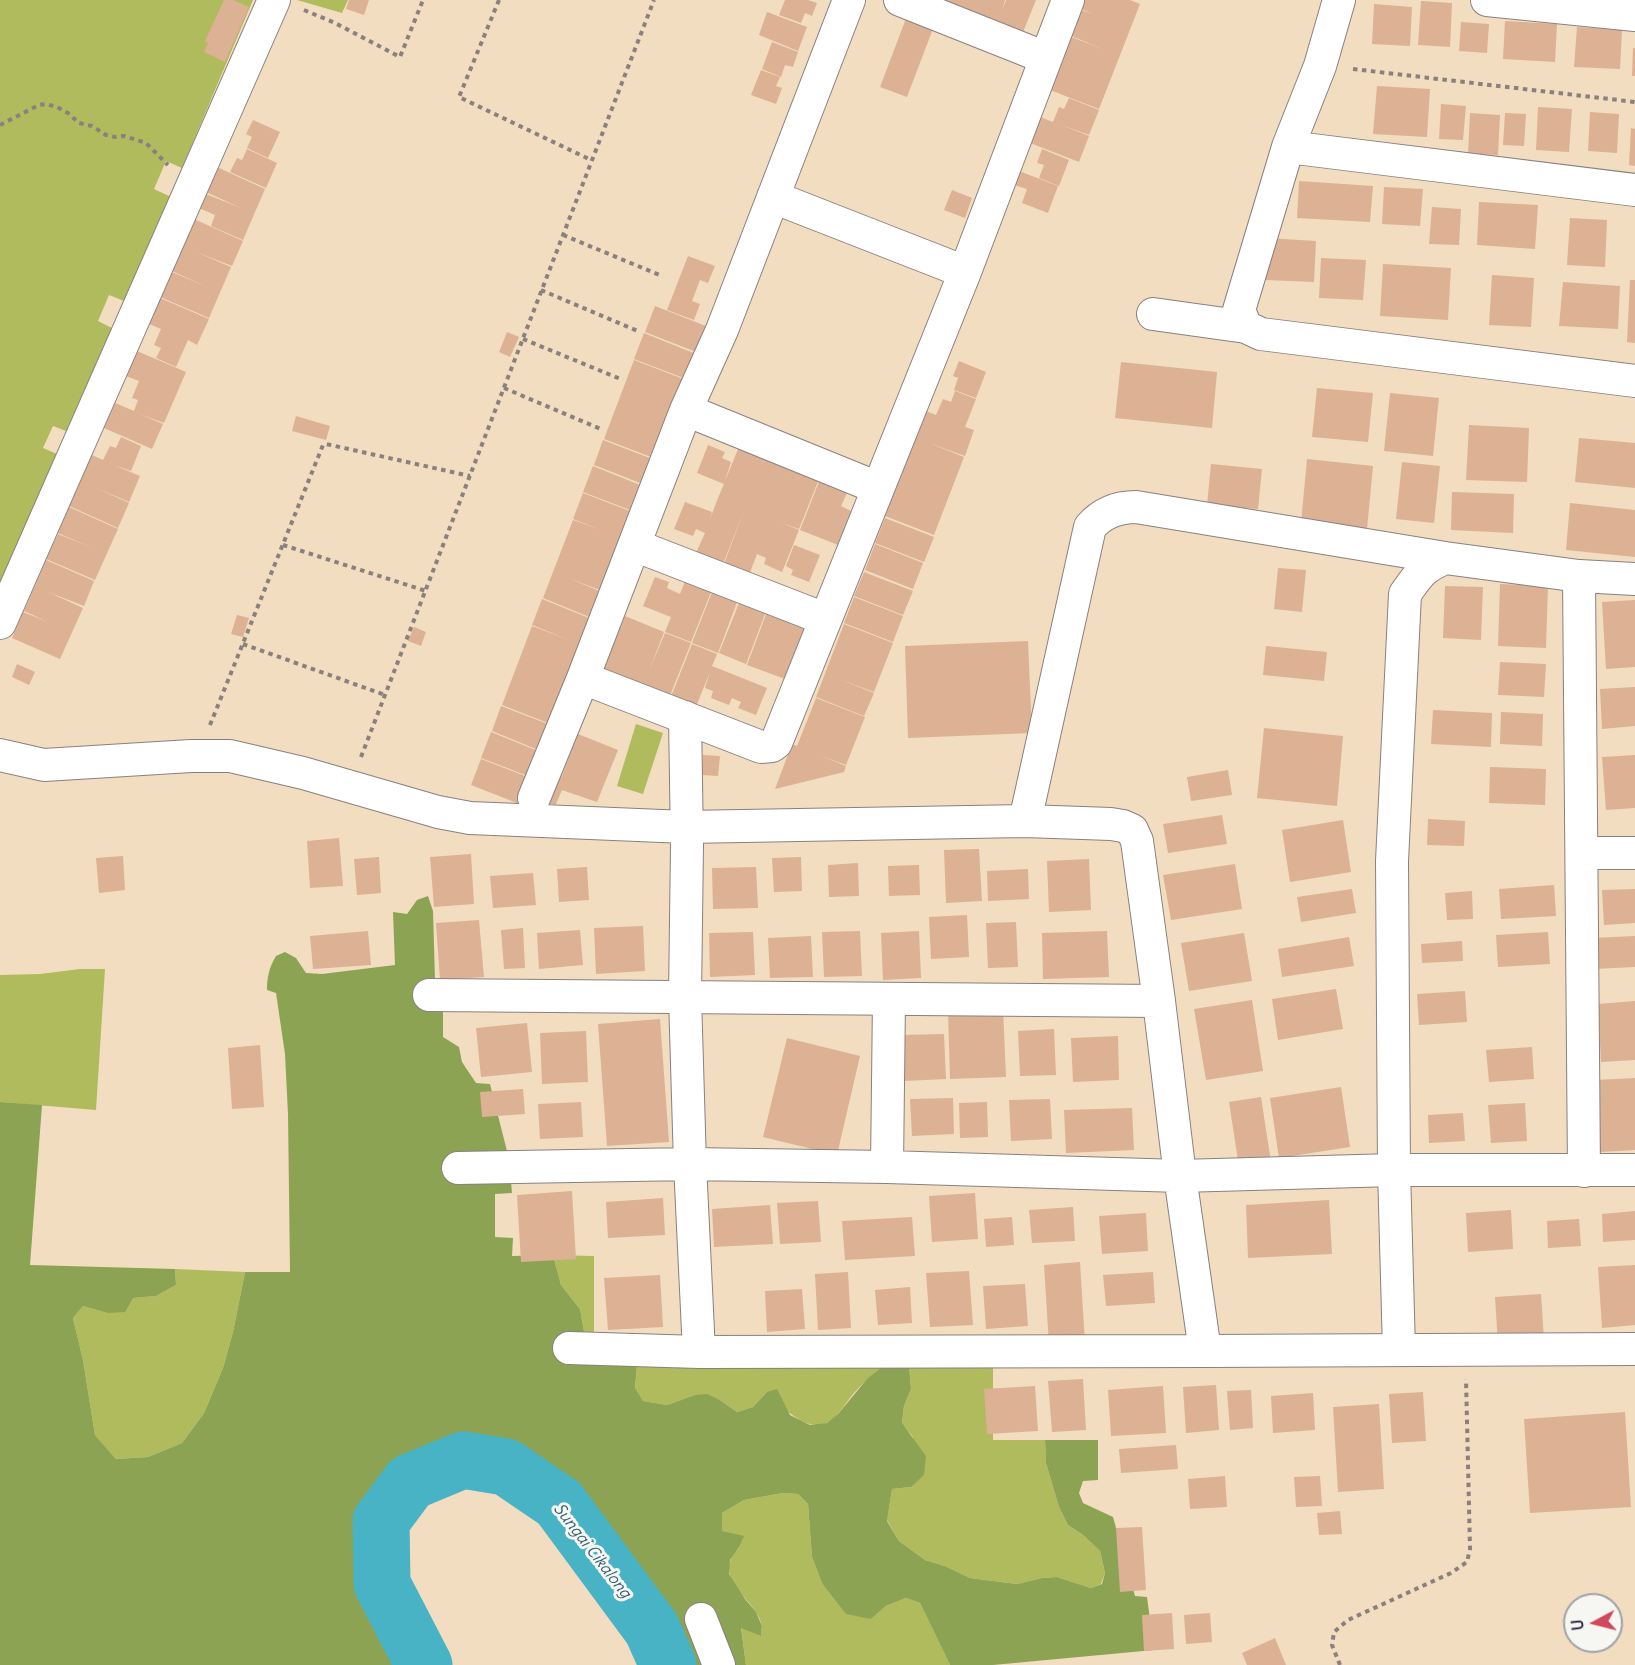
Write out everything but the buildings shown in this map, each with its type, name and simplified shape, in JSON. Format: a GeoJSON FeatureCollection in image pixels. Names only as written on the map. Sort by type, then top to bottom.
{"type":"FeatureCollection","features":[{"type":"Feature","properties":{"kind":"street"},"geometry":{"type":"LineString","coordinates":[[534,798],[583,678],[686,410],[722,330],[849,0]]}},
{"type":"Feature","properties":{"kind":"street"},"geometry":{"type":"LineString","coordinates":[[900,0],[1046,58]]}},
{"type":"Feature","properties":{"kind":"street"},"geometry":{"type":"LineString","coordinates":[[583,678],[762,747],[776,743],[965,272],[1068,0]]}},
{"type":"Feature","properties":{"kind":"street"},"geometry":{"type":"LineString","coordinates":[[1246,327],[1239,310],[1288,147],[1320,66],[1339,0]]}},
{"type":"Feature","properties":{"kind":"street"},"geometry":{"type":"LineString","coordinates":[[1487,0],[1635,15]]}},
{"type":"Feature","properties":{"kind":"street"},"geometry":{"type":"LineString","coordinates":[[0,624],[195,179],[289,5]]}},
{"type":"Feature","properties":{"kind":"street"},"geometry":{"type":"LineString","coordinates":[[1288,147],[1635,190]]}},
{"type":"Feature","properties":{"kind":"street"},"geometry":{"type":"LineString","coordinates":[[772,197],[965,272]]}},
{"type":"Feature","properties":{"kind":"street"},"geometry":{"type":"LineString","coordinates":[[1153,314],[1246,327],[1261,334],[1635,381]]}},
{"type":"Feature","properties":{"kind":"street"},"geometry":{"type":"LineString","coordinates":[[686,410],[878,488]]}},
{"type":"Feature","properties":{"kind":"street"},"geometry":{"type":"LineString","coordinates":[[1025,821],[1090,527],[1098,517],[1124,507],[1136,507],[1445,558],[1580,576],[1635,579]]}},
{"type":"Feature","properties":{"kind":"street"},"geometry":{"type":"LineString","coordinates":[[634,545],[825,619]]}},
{"type":"Feature","properties":{"kind":"street"},"geometry":{"type":"LineString","coordinates":[[1399,1350],[1394,1170],[1392,861],[1405,594],[1422,570],[1445,558]]}},
{"type":"Feature","properties":{"kind":"street"},"geometry":{"type":"LineString","coordinates":[[1580,576],[1584,1171]]}},
{"type":"Feature","properties":{"kind":"street"},"geometry":{"type":"LineString","coordinates":[[685,717],[685,997],[699,1352]]}},
{"type":"Feature","properties":{"kind":"street"},"geometry":{"type":"LineString","coordinates":[[0,755],[44,765],[230,756],[303,772],[438,812],[470,818],[686,827],[1025,821],[1111,824],[1132,830],[1137,841],[1205,1351]]}},
{"type":"Feature","properties":{"kind":"street"},"geometry":{"type":"LineString","coordinates":[[1582,853],[1635,853]]}},
{"type":"Feature","properties":{"kind":"street"},"geometry":{"type":"LineString","coordinates":[[429,995],[1159,1000]]}},
{"type":"Feature","properties":{"kind":"street"},"geometry":{"type":"LineString","coordinates":[[887,1167],[889,999]]}},
{"type":"Feature","properties":{"kind":"street"},"geometry":{"type":"LineString","coordinates":[[458,1168],[690,1164],[887,1167],[1180,1176],[1394,1170],[1635,1170]]}},
{"type":"Feature","properties":{"kind":"street"},"geometry":{"type":"LineString","coordinates":[[569,1348],[699,1352],[1635,1348]]}},
{"type":"Feature","properties":{"kind":"street"},"geometry":{"type":"LineString","coordinates":[[701,1619],[719,1665]]}},
{"type":"Feature","properties":{"kind":"path"},"geometry":{"type":"LineString","coordinates":[[289,5],[335,23],[400,57],[423,0]]}},
{"type":"Feature","properties":{"kind":"path"},"geometry":{"type":"LineString","coordinates":[[500,0],[459,97],[592,160]]}},
{"type":"Feature","properties":{"kind":"path"},"geometry":{"type":"LineString","coordinates":[[361,759],[654,0]]}},
{"type":"Feature","properties":{"kind":"path"},"geometry":{"type":"LineString","coordinates":[[1320,66],[1635,102]]}},
{"type":"Feature","properties":{"kind":"path"},"geometry":{"type":"LineString","coordinates":[[0,125],[39,105],[57,107],[79,123],[92,126],[106,135],[124,136],[146,143],[168,165],[195,179]]}},
{"type":"Feature","properties":{"kind":"path"},"geometry":{"type":"LineString","coordinates":[[563,235],[662,276]]}},
{"type":"Feature","properties":{"kind":"path"},"geometry":{"type":"LineString","coordinates":[[542,290],[640,332]]}},
{"type":"Feature","properties":{"kind":"path"},"geometry":{"type":"LineString","coordinates":[[523,339],[622,380]]}},
{"type":"Feature","properties":{"kind":"path"},"geometry":{"type":"LineString","coordinates":[[504,388],[603,430]]}},
{"type":"Feature","properties":{"kind":"path"},"geometry":{"type":"LineString","coordinates":[[203,756],[206,736],[323,446],[326,444],[470,476]]}},
{"type":"Feature","properties":{"kind":"path"},"geometry":{"type":"LineString","coordinates":[[283,545],[426,591]]}},
{"type":"Feature","properties":{"kind":"path"},"geometry":{"type":"LineString","coordinates":[[243,644],[385,695]]}},
{"type":"Feature","properties":{"kind":"path"},"geometry":{"type":"LineString","coordinates":[[1340,1665],[1332,1645],[1334,1632],[1348,1620],[1451,1573],[1467,1562],[1470,1549],[1465,1349]]}},
{"type":"Feature","properties":{"kind":"green space"},"geometry":{"type":"Polygon","coordinates":[[[0,0],[253,0],[182,168],[166,161],[154,189],[171,197],[124,301],[109,295],[98,321],[112,328],[66,431],[53,426],[43,448],[57,454],[0,583],[0,0]]]}},
{"type":"Feature","properties":{"kind":"green space"},"geometry":{"type":"Polygon","coordinates":[[[297,0],[348,0],[342,13],[297,0]]]}},
{"type":"Feature","properties":{"kind":"green space"},"geometry":{"type":"Polygon","coordinates":[[[636,724],[663,733],[643,794],[617,786],[636,724]]]}},
{"type":"Feature","properties":{"kind":"green space"},"geometry":{"type":"Polygon","coordinates":[[[428,896],[433,911],[435,980],[443,982],[443,1037],[459,1047],[462,1062],[476,1083],[490,1084],[509,1159],[512,1193],[495,1194],[495,1237],[513,1238],[512,1256],[553,1255],[561,1285],[580,1309],[584,1331],[638,1355],[635,1388],[643,1401],[667,1405],[695,1395],[707,1394],[737,1412],[753,1407],[767,1392],[777,1389],[790,1415],[810,1425],[827,1423],[838,1414],[867,1379],[885,1364],[909,1364],[911,1389],[904,1406],[902,1423],[926,1456],[924,1475],[911,1487],[892,1489],[887,1521],[899,1541],[925,1560],[945,1566],[970,1578],[1017,1584],[1057,1577],[1091,1588],[1102,1584],[1105,1573],[1100,1551],[1068,1525],[1059,1507],[1046,1463],[1045,1440],[1098,1440],[1098,1480],[1083,1481],[1079,1493],[1083,1503],[1113,1517],[1135,1596],[1147,1597],[1154,1650],[993,1665],[950,1665],[920,1603],[906,1598],[886,1606],[871,1619],[846,1614],[822,1583],[812,1557],[808,1504],[798,1494],[783,1493],[744,1500],[722,1513],[722,1531],[744,1536],[730,1560],[729,1574],[756,1612],[762,1626],[761,1636],[741,1628],[746,1665],[689,1665],[668,1619],[572,1490],[513,1449],[460,1441],[398,1466],[362,1514],[363,1589],[403,1665],[0,1665],[0,1102],[42,1105],[30,1265],[175,1269],[176,1285],[156,1296],[133,1298],[125,1312],[107,1313],[83,1306],[73,1318],[83,1360],[95,1435],[116,1459],[148,1457],[182,1443],[204,1413],[223,1368],[245,1272],[290,1272],[285,1054],[276,993],[267,990],[268,977],[276,956],[285,952],[296,958],[306,973],[322,974],[395,965],[393,912],[407,914],[417,900],[428,896]]]}},
{"type":"Feature","properties":{"kind":"green space"},"geometry":{"type":"Polygon","coordinates":[[[80,969],[105,969],[96,1110],[0,1102],[0,975],[40,974],[80,969]]]}},
{"type":"Feature","properties":{"kind":"green space"},"geometry":{"type":"Polygon","coordinates":[[[553,1255],[594,1256],[594,1335],[584,1331],[580,1309],[561,1285],[553,1255]]]}},
{"type":"Feature","properties":{"kind":"green space"},"geometry":{"type":"Polygon","coordinates":[[[175,1269],[245,1272],[223,1368],[204,1413],[182,1443],[148,1457],[116,1459],[95,1435],[83,1360],[73,1318],[83,1306],[107,1313],[132,1298],[156,1296],[176,1285],[175,1269]]]}},
{"type":"Feature","properties":{"kind":"green space"},"geometry":{"type":"Polygon","coordinates":[[[638,1355],[885,1364],[851,1396],[834,1418],[822,1425],[813,1425],[796,1417],[767,1392],[753,1407],[737,1412],[720,1400],[695,1395],[667,1405],[643,1401],[635,1389],[638,1355]]]}},
{"type":"Feature","properties":{"kind":"green space"},"geometry":{"type":"Polygon","coordinates":[[[909,1364],[993,1364],[993,1440],[1045,1440],[1046,1463],[1059,1507],[1068,1525],[1100,1551],[1105,1573],[1101,1584],[1091,1588],[1057,1577],[1017,1584],[970,1578],[945,1566],[925,1560],[899,1541],[887,1520],[892,1489],[911,1487],[913,1437],[902,1424],[904,1406],[911,1389],[909,1364]]]}},
{"type":"Feature","properties":{"kind":"green space"},"geometry":{"type":"Polygon","coordinates":[[[783,1493],[798,1494],[808,1504],[812,1557],[822,1583],[871,1619],[886,1606],[906,1598],[920,1603],[950,1665],[746,1665],[741,1627],[761,1636],[762,1627],[755,1610],[730,1577],[731,1559],[739,1547],[722,1531],[722,1513],[744,1500],[783,1493]]]}},
{"type":"Feature","properties":{"kind":"waterway","name":"Sungai Cikalong"},"geometry":{"type":"LineString","coordinates":[[424,1665],[382,1584],[381,1521],[410,1482],[463,1460],[506,1467],[559,1503],[652,1629],[668,1665]]}}]}
